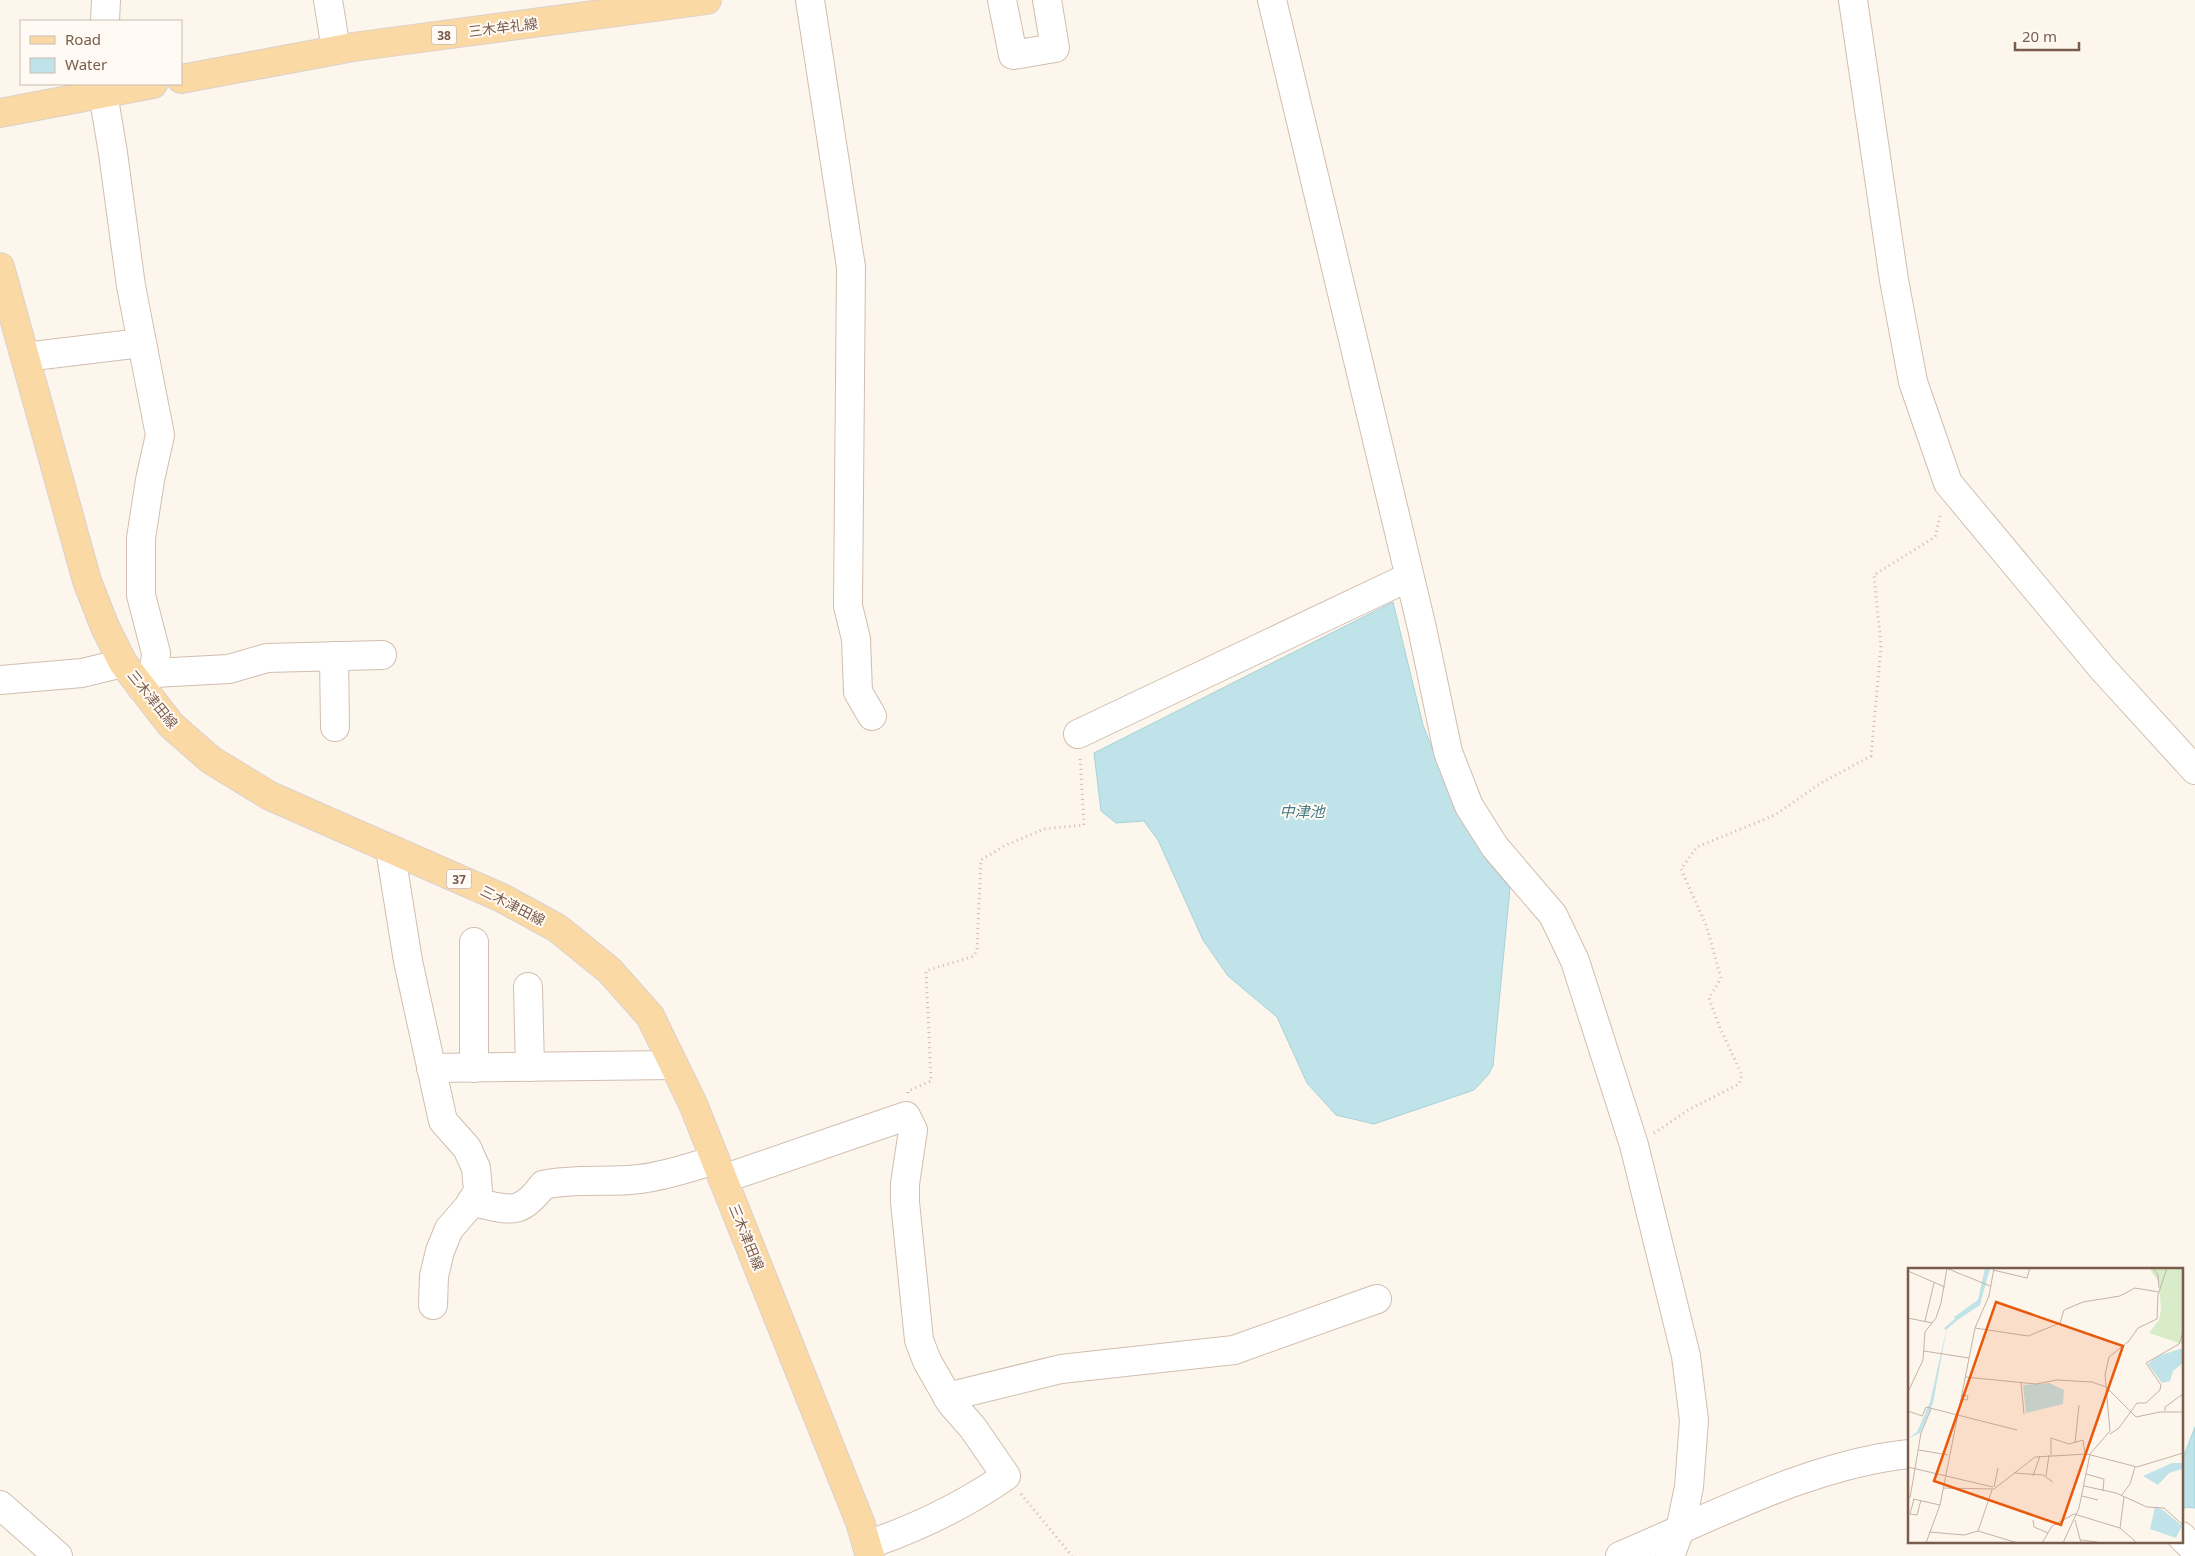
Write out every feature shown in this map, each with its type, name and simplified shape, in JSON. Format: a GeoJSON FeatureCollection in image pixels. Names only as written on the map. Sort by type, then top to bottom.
{"type":"FeatureCollection","features":[{"type":"Feature","properties":{"kind":"main road","name":"三木牟礼線"},"geometry":{"type":"LineString","coordinates":[[182,78],[344,48],[707,0]]}},
{"type":"Feature","properties":{"kind":"main road"},"geometry":{"type":"LineString","coordinates":[[0,113],[103,88],[140,85]]}},
{"type":"Feature","properties":{"kind":"main road","name":"三木津田線"},"geometry":{"type":"LineString","coordinates":[[0,267],[87,581],[105,626],[123,662],[148,680],[170,725],[211,760],[270,796],[502,898],[558,928],[609,970],[650,1016],[693,1104],[860,1522],[869,1551]]}},
{"type":"Feature","properties":{"kind":"street"},"geometry":{"type":"LineString","coordinates":[[105,20],[106,0]]}},
{"type":"Feature","properties":{"kind":"street"},"geometry":{"type":"LineString","coordinates":[[328,0],[344,48]]}},
{"type":"Feature","properties":{"kind":"street"},"geometry":{"type":"LineString","coordinates":[[344,48],[345,0]]}},
{"type":"Feature","properties":{"kind":"street"},"geometry":{"type":"LineString","coordinates":[[810,0],[851,267],[848,606],[856,639],[858,692],[872,716]]}},
{"type":"Feature","properties":{"kind":"street"},"geometry":{"type":"LineString","coordinates":[[1002,0],[1012,55],[1055,48],[1047,0]]}},
{"type":"Feature","properties":{"kind":"street"},"geometry":{"type":"LineString","coordinates":[[1272,0],[1409,577],[1448,752],[1469,806],[1495,847],[1554,915],[1575,961],[1634,1145],[1686,1356],[1694,1420],[1689,1487],[1680,1530],[1670,1556]]}},
{"type":"Feature","properties":{"kind":"street"},"geometry":{"type":"LineString","coordinates":[[1853,0],[1894,280],[1913,382],[1948,483],[2102,668],[2195,770]]}},
{"type":"Feature","properties":{"kind":"street"},"geometry":{"type":"LineString","coordinates":[[103,88],[131,286],[160,435],[150,480],[141,538],[141,595],[156,653],[148,680],[229,669],[268,658],[382,655]]}},
{"type":"Feature","properties":{"kind":"street"},"geometry":{"type":"LineString","coordinates":[[25,357],[141,343]]}},
{"type":"Feature","properties":{"kind":"street"},"geometry":{"type":"LineString","coordinates":[[1078,734],[1409,577]]}},
{"type":"Feature","properties":{"kind":"street"},"geometry":{"type":"LineString","coordinates":[[334,656],[335,727]]}},
{"type":"Feature","properties":{"kind":"street"},"geometry":{"type":"LineString","coordinates":[[0,680],[82,673],[123,662]]}},
{"type":"Feature","properties":{"kind":"street"},"geometry":{"type":"LineString","coordinates":[[390,849],[408,961],[443,1121],[467,1148],[476,1168],[478,1191],[472,1202],[449,1228],[440,1250],[434,1276],[433,1304]]}},
{"type":"Feature","properties":{"kind":"street"},"geometry":{"type":"LineString","coordinates":[[474,942],[474,1068]]}},
{"type":"Feature","properties":{"kind":"street"},"geometry":{"type":"LineString","coordinates":[[528,987],[530,1067]]}},
{"type":"Feature","properties":{"kind":"street"},"geometry":{"type":"LineString","coordinates":[[431,1068],[674,1065]]}},
{"type":"Feature","properties":{"kind":"street"},"geometry":{"type":"LineString","coordinates":[[472,1202],[511,1209],[522,1208],[533,1199],[543,1185],[564,1181],[639,1179],[671,1173],[719,1170],[906,1116],[913,1130],[905,1184],[905,1202],[919,1340],[927,1361],[947,1397],[973,1428],[1006,1476],[983,1493],[869,1551]]}},
{"type":"Feature","properties":{"kind":"street"},"geometry":{"type":"LineString","coordinates":[[947,1397],[1061,1369],[1234,1350],[1377,1299]]}},
{"type":"Feature","properties":{"kind":"street"},"geometry":{"type":"LineString","coordinates":[[1620,1556],[1810,1477],[1851,1465],[1908,1454]]}},
{"type":"Feature","properties":{"kind":"street"},"geometry":{"type":"LineString","coordinates":[[0,1505],[58,1556]]}},
{"type":"Feature","properties":{"kind":"street"},"geometry":{"type":"LineString","coordinates":[[2182,1537],[2195,1550]]}},
{"type":"Feature","properties":{"kind":"path"},"geometry":{"type":"LineString","coordinates":[[1634,1145],[1690,1109],[1740,1084],[1742,1075],[1720,1028],[1709,998],[1721,978],[1706,925],[1681,869],[1697,848],[1775,815],[1821,783],[1871,756],[1881,647],[1874,575],[1935,538],[1948,483]]}},
{"type":"Feature","properties":{"kind":"path"},"geometry":{"type":"LineString","coordinates":[[906,1116],[908,1091],[931,1081],[926,971],[974,956],[978,949],[981,860],[1004,846],[1044,829],[1084,825],[1078,734]]}},
{"type":"Feature","properties":{"kind":"path"},"geometry":{"type":"LineString","coordinates":[[1006,1476],[1046,1527],[1072,1556]]}},
{"type":"Feature","properties":{"kind":"water","name":"中津池"},"geometry":{"type":"Polygon","coordinates":[[[1393,602],[1423,725],[1457,811],[1488,862],[1510,888],[1493,1066],[1488,1075],[1474,1090],[1374,1124],[1336,1115],[1307,1083],[1277,1017],[1228,976],[1203,940],[1158,840],[1144,821],[1116,823],[1101,811],[1094,753],[1393,602]]]}},
{"type":"Feature","properties":{"kind":"water"},"geometry":{"type":"Polygon","coordinates":[[[2195,1427],[2195,1508],[2186,1507],[2182,1510],[2182,1460],[2195,1427]]]}}]}
